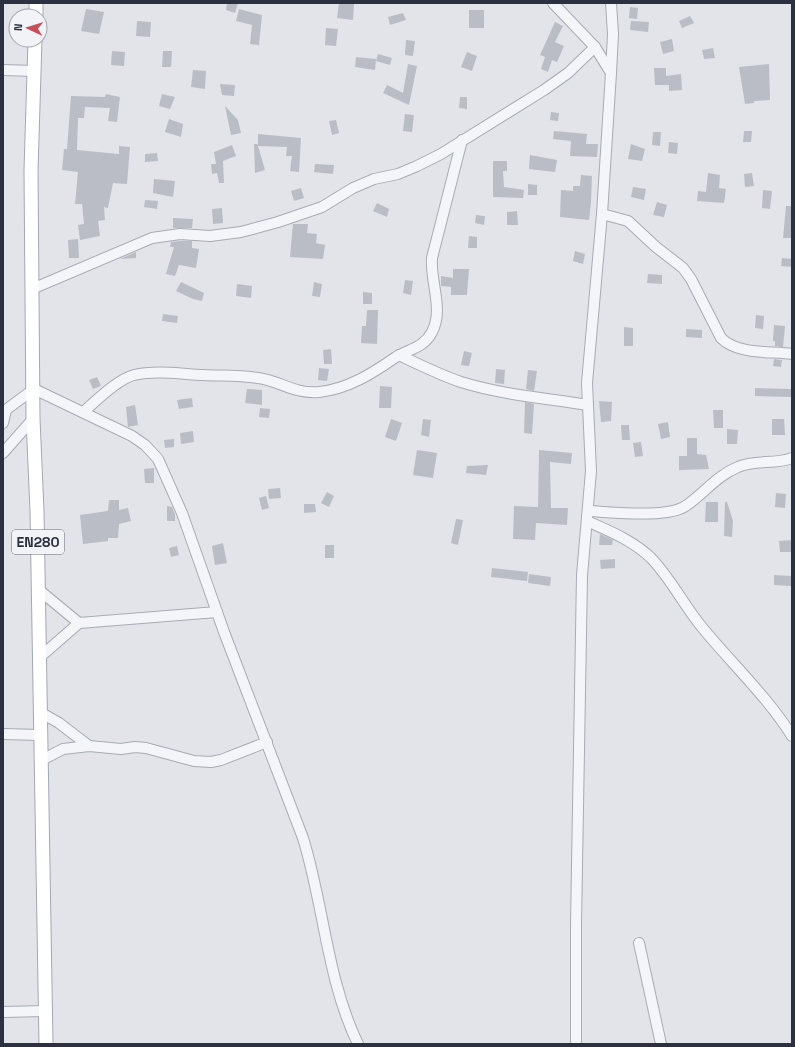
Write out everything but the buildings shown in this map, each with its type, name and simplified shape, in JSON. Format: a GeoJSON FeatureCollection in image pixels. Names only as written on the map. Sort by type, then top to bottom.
{"type":"FeatureCollection","features":[{"type":"Feature","properties":{"kind":"main road","name":"EN280"},"geometry":{"type":"LineString","coordinates":[[35,48],[31,170],[34,389],[33,418],[39,590],[40,761],[46,1044]]}},
{"type":"Feature","properties":{"kind":"street"},"geometry":{"type":"LineString","coordinates":[[553,3],[595,47],[611,73]]}},
{"type":"Feature","properties":{"kind":"street"},"geometry":{"type":"LineString","coordinates":[[576,1044],[576,916],[582,574],[591,471],[587,383],[602,214],[611,73],[613,34],[611,3]]}},
{"type":"Feature","properties":{"kind":"street"},"geometry":{"type":"LineString","coordinates":[[32,289],[152,238],[180,234],[210,236],[241,232],[278,222],[322,207],[353,188],[374,179],[398,174],[441,154],[544,90],[568,73],[595,47]]}},
{"type":"Feature","properties":{"kind":"street"},"geometry":{"type":"LineString","coordinates":[[3,70],[34,71]]}},
{"type":"Feature","properties":{"kind":"street"},"geometry":{"type":"LineString","coordinates":[[83,412],[126,378],[135,375],[156,373],[259,378],[292,390],[321,392],[368,376],[399,355],[418,348],[426,341],[433,331],[437,308],[431,267],[432,258],[462,140]]}},
{"type":"Feature","properties":{"kind":"street"},"geometry":{"type":"LineString","coordinates":[[602,214],[628,221],[656,247],[682,268],[691,279],[721,338],[727,344],[739,348],[792,354]]}},
{"type":"Feature","properties":{"kind":"street"},"geometry":{"type":"LineString","coordinates":[[399,355],[444,376],[487,389],[514,395],[588,405]]}},
{"type":"Feature","properties":{"kind":"street"},"geometry":{"type":"LineString","coordinates":[[3,423],[5,411],[34,389],[132,436],[145,445],[158,459],[182,513],[217,612],[304,838],[312,866],[337,987],[348,1024],[358,1044]]}},
{"type":"Feature","properties":{"kind":"street"},"geometry":{"type":"LineString","coordinates":[[3,453],[33,418]]}},
{"type":"Feature","properties":{"kind":"street"},"geometry":{"type":"LineString","coordinates":[[588,516],[654,513],[679,510],[687,505],[713,482],[738,467],[756,462],[772,463],[792,458]]}},
{"type":"Feature","properties":{"kind":"street"},"geometry":{"type":"LineString","coordinates":[[588,516],[622,536],[650,557],[715,644],[756,687],[779,716],[792,736]]}},
{"type":"Feature","properties":{"kind":"street"},"geometry":{"type":"LineString","coordinates":[[39,590],[79,623]]}},
{"type":"Feature","properties":{"kind":"street"},"geometry":{"type":"LineString","coordinates":[[40,657],[79,623],[217,612]]}},
{"type":"Feature","properties":{"kind":"street"},"geometry":{"type":"LineString","coordinates":[[40,712],[59,723],[89,746]]}},
{"type":"Feature","properties":{"kind":"street"},"geometry":{"type":"LineString","coordinates":[[3,734],[40,735]]}},
{"type":"Feature","properties":{"kind":"street"},"geometry":{"type":"LineString","coordinates":[[40,761],[63,749],[89,746],[121,749],[135,747],[146,748],[194,761],[211,762],[221,760],[267,742]]}},
{"type":"Feature","properties":{"kind":"street"},"geometry":{"type":"LineString","coordinates":[[639,943],[661,1044]]}},
{"type":"Feature","properties":{"kind":"street"},"geometry":{"type":"LineString","coordinates":[[3,1012],[45,1012]]}}]}
